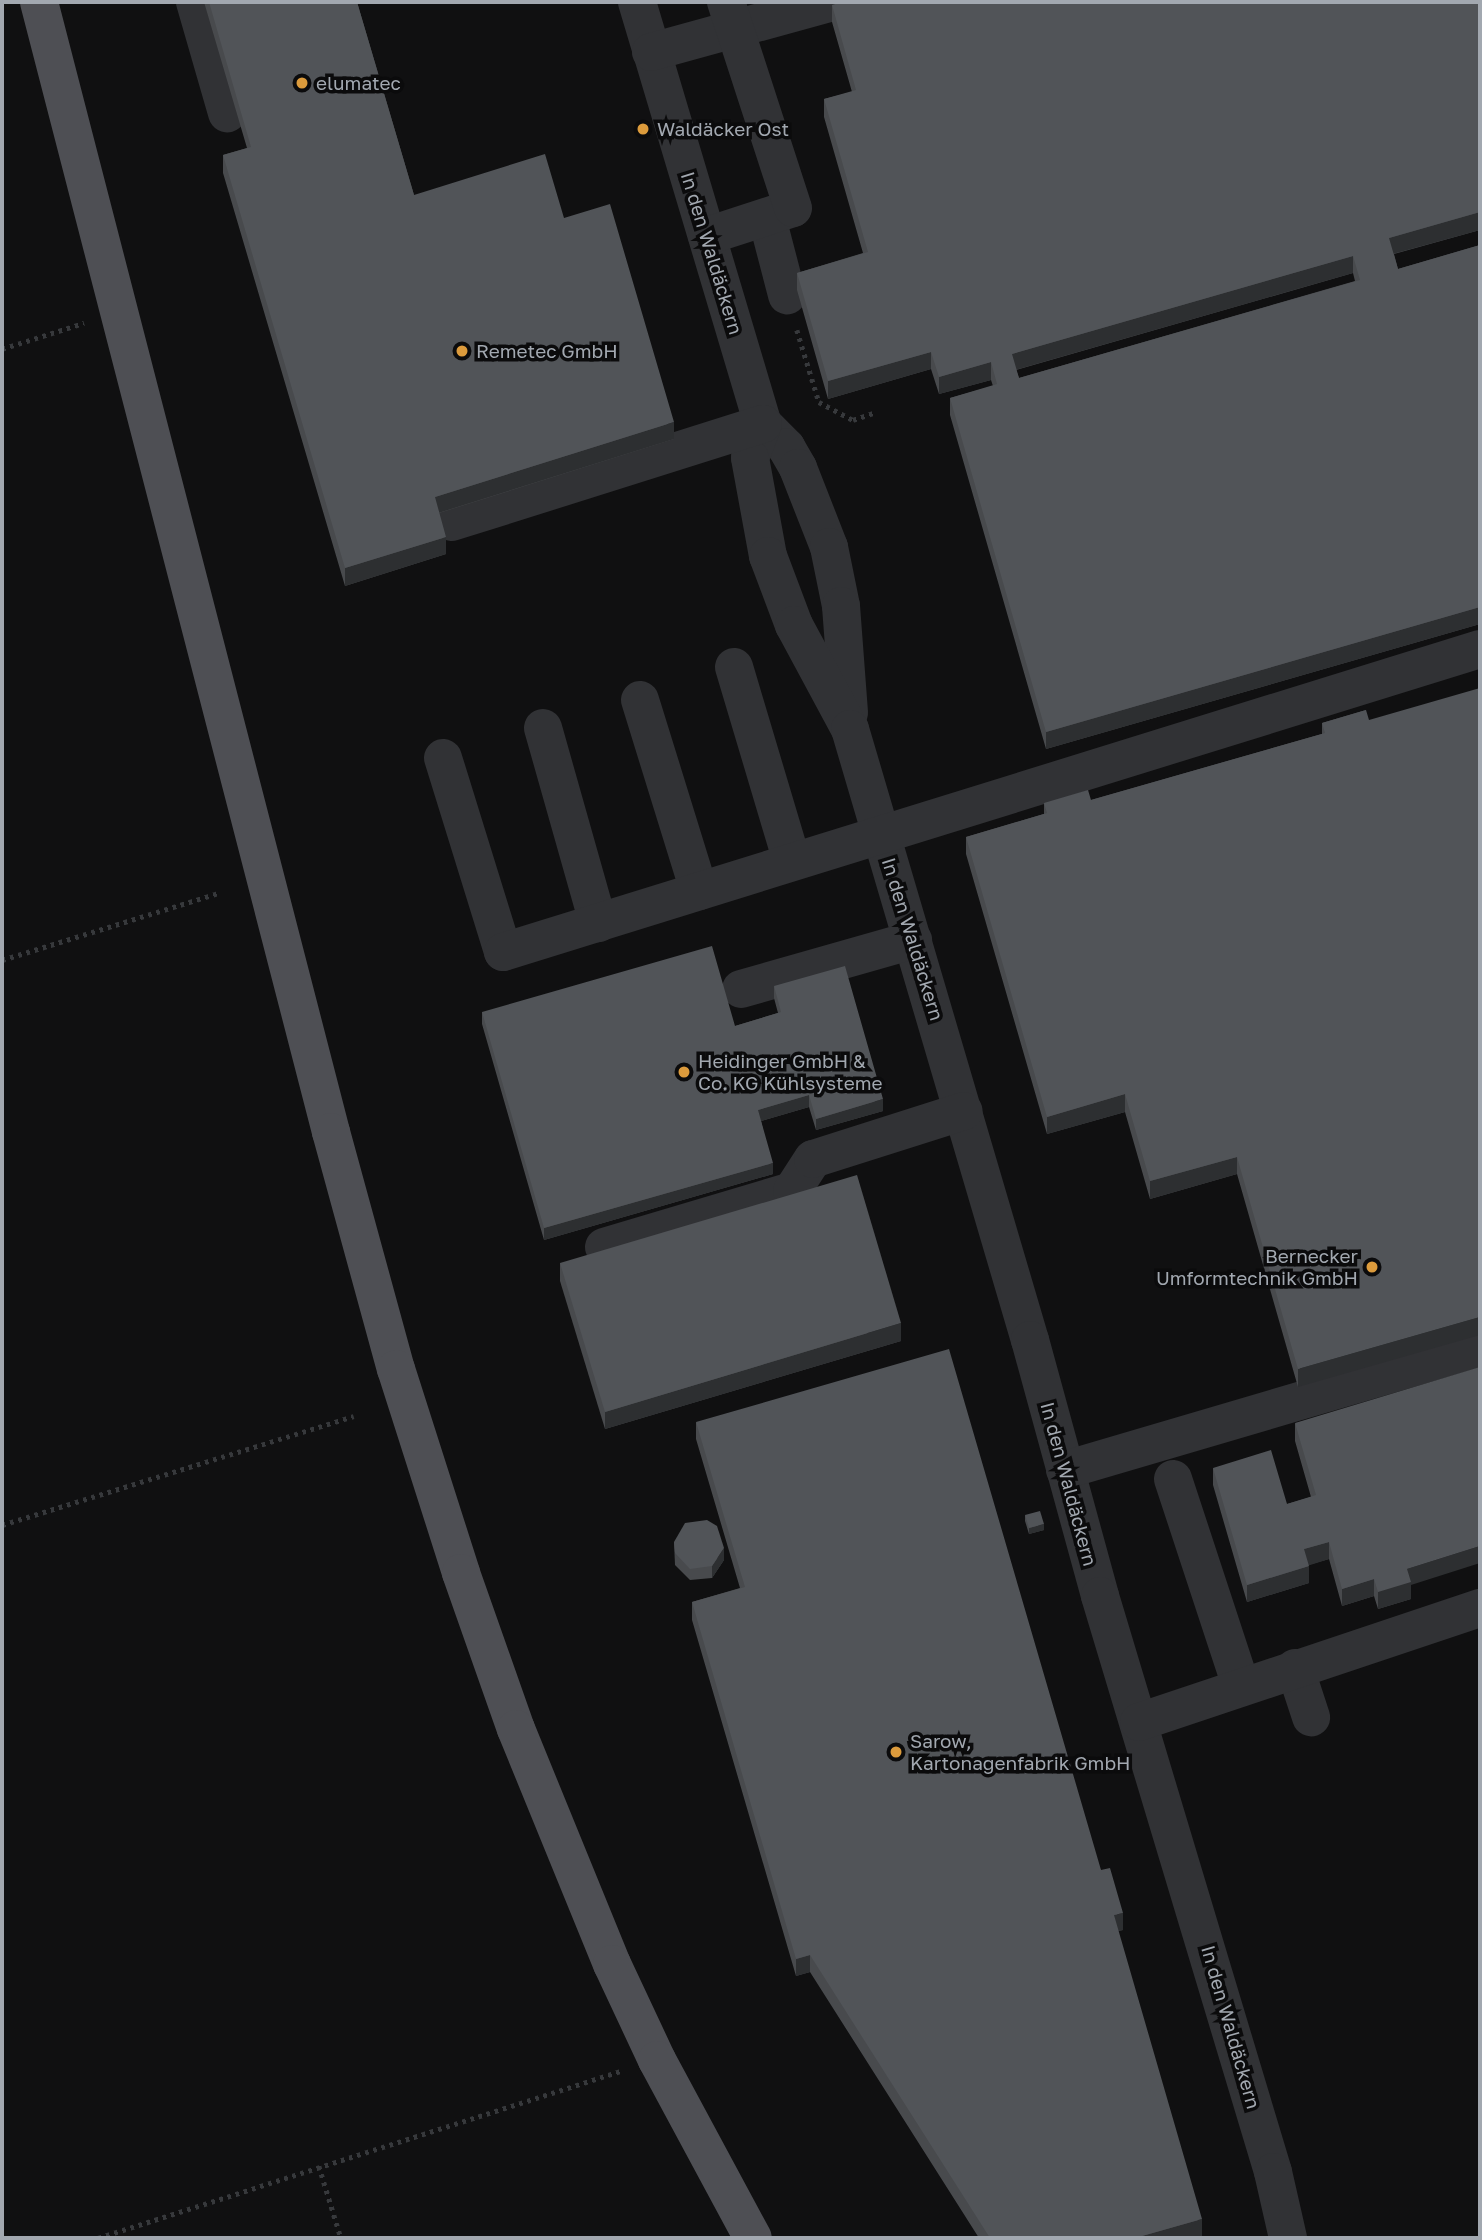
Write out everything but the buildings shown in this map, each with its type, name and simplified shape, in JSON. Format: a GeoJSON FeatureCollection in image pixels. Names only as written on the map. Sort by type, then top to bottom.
{"type":"FeatureCollection","features":[{"type":"Feature","properties":{"kind":"main road"},"geometry":{"type":"LineString","coordinates":[[39,2],[118,313],[400,1381],[461,1573],[520,1741],[568,1861],[657,2060],[753,2238]]}},
{"type":"Feature","properties":{"kind":"street"},"geometry":{"type":"LineString","coordinates":[[195,2],[227,113]]}},
{"type":"Feature","properties":{"kind":"street","name":"In den Waldäckern"},"geometry":{"type":"LineString","coordinates":[[637,2],[763,424],[786,447],[798,468],[829,547],[841,606],[850,729]]}},
{"type":"Feature","properties":{"kind":"street"},"geometry":{"type":"LineString","coordinates":[[651,52],[731,15],[831,2]]}},
{"type":"Feature","properties":{"kind":"street"},"geometry":{"type":"LineString","coordinates":[[707,236],[793,208],[731,15]]}},
{"type":"Feature","properties":{"kind":"street"},"geometry":{"type":"LineString","coordinates":[[767,218],[787,295]]}},
{"type":"Feature","properties":{"kind":"street"},"geometry":{"type":"LineString","coordinates":[[452,522],[763,424]]}},
{"type":"Feature","properties":{"kind":"street","name":"In den Waldäckern"},"geometry":{"type":"LineString","coordinates":[[763,424],[750,458],[768,556],[794,625],[850,729],[964,1111],[1065,1470],[1273,2172],[1288,2238]]}},
{"type":"Feature","properties":{"kind":"street"},"geometry":{"type":"LineString","coordinates":[[443,758],[503,952],[1480,649]]}},
{"type":"Feature","properties":{"kind":"street"},"geometry":{"type":"LineString","coordinates":[[734,667],[792,862]]}},
{"type":"Feature","properties":{"kind":"street"},"geometry":{"type":"LineString","coordinates":[[640,700],[699,891]]}},
{"type":"Feature","properties":{"kind":"street"},"geometry":{"type":"LineString","coordinates":[[543,728],[598,923]]}},
{"type":"Feature","properties":{"kind":"street"},"geometry":{"type":"LineString","coordinates":[[741,989],[913,940]]}},
{"type":"Feature","properties":{"kind":"street"},"geometry":{"type":"LineString","coordinates":[[604,1247],[792,1191],[813,1159],[964,1111]]}},
{"type":"Feature","properties":{"kind":"street"},"geometry":{"type":"LineString","coordinates":[[1065,1470],[1480,1348]]}},
{"type":"Feature","properties":{"kind":"street"},"geometry":{"type":"LineString","coordinates":[[1173,1479],[1241,1686]]}},
{"type":"Feature","properties":{"kind":"street"},"geometry":{"type":"LineString","coordinates":[[1139,1721],[1480,1608]]}},
{"type":"Feature","properties":{"kind":"street"},"geometry":{"type":"LineString","coordinates":[[1295,1668],[1311,1717]]}},
{"type":"Feature","properties":{"kind":"path"},"geometry":{"type":"LineString","coordinates":[[787,295],[819,402],[853,420],[873,413]]}},
{"type":"Feature","properties":{"kind":"path"},"geometry":{"type":"LineString","coordinates":[[2,349],[118,313]]}},
{"type":"Feature","properties":{"kind":"path"},"geometry":{"type":"LineString","coordinates":[[2,960],[219,892]]}},
{"type":"Feature","properties":{"kind":"path"},"geometry":{"type":"LineString","coordinates":[[2,1525],[354,1416]]}},
{"type":"Feature","properties":{"kind":"path"},"geometry":{"type":"LineString","coordinates":[[98,2238],[657,2060]]}},
{"type":"Feature","properties":{"kind":"path"},"geometry":{"type":"LineString","coordinates":[[319,2166],[341,2238]]}},
{"type":"Feature","properties":{"kind":"place","name":"elumatec"},"geometry":{"type":"Point","coordinates":[302,83]}},
{"type":"Feature","properties":{"kind":"place","name":"Waldäcker Ost"},"geometry":{"type":"Point","coordinates":[643,129]}},
{"type":"Feature","properties":{"kind":"place","name":"Remetec GmbH"},"geometry":{"type":"Point","coordinates":[462,351]}},
{"type":"Feature","properties":{"kind":"place","name":"Heidinger GmbH & Co. KG Kühlsysteme"},"geometry":{"type":"Point","coordinates":[684,1072]}},
{"type":"Feature","properties":{"kind":"place","name":"Bernecker Umformtechnik GmbH"},"geometry":{"type":"Point","coordinates":[1372,1267]}},
{"type":"Feature","properties":{"kind":"place","name":"Sarow, Kartonagenfabrik GmbH"},"geometry":{"type":"Point","coordinates":[896,1752]}}]}
